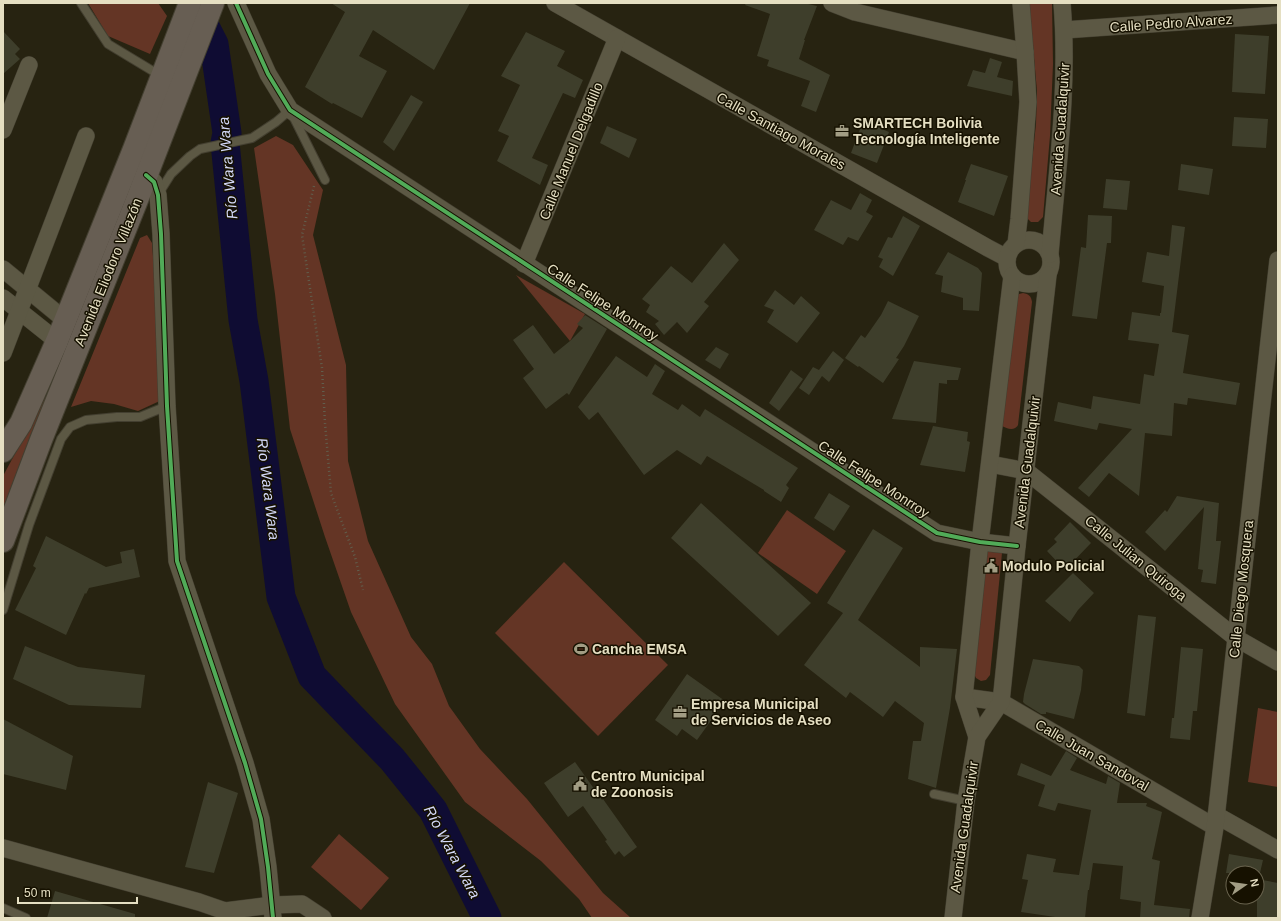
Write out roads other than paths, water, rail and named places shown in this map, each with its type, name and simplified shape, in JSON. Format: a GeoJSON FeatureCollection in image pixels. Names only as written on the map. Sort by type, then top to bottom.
{"type":"FeatureCollection","features":[{"type":"Feature","properties":{"kind":"highway","name":"Avenida Eliodoro Villazón"},"geometry":{"type":"LineString","coordinates":[[3,451],[21,423],[57,342],[190,3]]}},
{"type":"Feature","properties":{"kind":"highway","name":"Avenida Eliodoro Villazón"},"geometry":{"type":"LineString","coordinates":[[3,541],[41,440],[213,3]]}},
{"type":"Feature","properties":{"kind":"street","name":"Calle Felipe Monrroy"},"geometry":{"type":"LineString","coordinates":[[236,3],[268,74],[290,110],[937,534],[980,542],[1017,546]]}},
{"type":"Feature","properties":{"kind":"street","name":"Calle Santiago Morales"},"geometry":{"type":"LineString","coordinates":[[555,3],[1012,251]]}},
{"type":"Feature","properties":{"kind":"street"},"geometry":{"type":"LineString","coordinates":[[832,3],[855,12],[1025,52]]}},
{"type":"Feature","properties":{"kind":"street"},"geometry":{"type":"LineString","coordinates":[[1012,251],[1022,241],[1029,239],[1042,243],[1047,248],[1052,261],[1048,275],[1037,283],[1030,285],[1023,284],[1012,276],[1007,264],[1012,251],[1019,219],[1028,102],[1021,3]]}},
{"type":"Feature","properties":{"kind":"street","name":"Avenida Guadalquivir"},"geometry":{"type":"LineString","coordinates":[[1050,254],[1064,84],[1064,30],[1062,3]]}},
{"type":"Feature","properties":{"kind":"street","name":"Calle Pedro Alvarez"},"geometry":{"type":"LineString","coordinates":[[1064,30],[1278,15]]}},
{"type":"Feature","properties":{"kind":"street","name":"Calle Manuel Delgadillo"},"geometry":{"type":"LineString","coordinates":[[524,264],[617,38]]}},
{"type":"Feature","properties":{"kind":"street"},"geometry":{"type":"LineString","coordinates":[[3,130],[29,65]]}},
{"type":"Feature","properties":{"kind":"street"},"geometry":{"type":"LineString","coordinates":[[3,353],[86,136]]}},
{"type":"Feature","properties":{"kind":"street"},"geometry":{"type":"LineString","coordinates":[[146,175],[154,182],[158,195],[161,234],[167,406],[177,561],[245,763],[259,812],[268,867],[272,912]]}},
{"type":"Feature","properties":{"kind":"street","name":"Calle Diego Mosquera"},"geometry":{"type":"LineString","coordinates":[[1200,918],[1216,821],[1278,260]]}},
{"type":"Feature","properties":{"kind":"street"},"geometry":{"type":"LineString","coordinates":[[3,269],[66,320]]}},
{"type":"Feature","properties":{"kind":"street","name":"Avenida Guadalquivir"},"geometry":{"type":"LineString","coordinates":[[953,918],[966,801],[977,737],[1001,702],[1048,275]]}},
{"type":"Feature","properties":{"kind":"street","name":"Avenida Guadalquivir"},"geometry":{"type":"LineString","coordinates":[[977,737],[964,697],[980,542],[1012,276]]}},
{"type":"Feature","properties":{"kind":"street"},"geometry":{"type":"LineString","coordinates":[[3,298],[57,342]]}},
{"type":"Feature","properties":{"kind":"street","name":"Calle Julian Quiroga"},"geometry":{"type":"LineString","coordinates":[[990,464],[1026,471],[1236,638],[1278,662]]}},
{"type":"Feature","properties":{"kind":"street","name":"Calle Juan Sandoval"},"geometry":{"type":"LineString","coordinates":[[964,697],[1001,702],[1216,821],[1278,850]]}},
{"type":"Feature","properties":{"kind":"street"},"geometry":{"type":"LineString","coordinates":[[3,848],[192,900],[224,914],[272,912],[302,904],[323,918]]}},
{"type":"Feature","properties":{"kind":"lane"},"geometry":{"type":"LineString","coordinates":[[81,3],[108,44],[161,77]]}},
{"type":"Feature","properties":{"kind":"lane"},"geometry":{"type":"LineString","coordinates":[[158,195],[171,174],[190,156],[200,150],[252,138],[276,122],[290,110],[325,180]]}},
{"type":"Feature","properties":{"kind":"lane"},"geometry":{"type":"LineString","coordinates":[[3,610],[29,525],[61,439],[70,427],[86,420],[117,417],[140,417],[167,406]]}},
{"type":"Feature","properties":{"kind":"lane"},"geometry":{"type":"LineString","coordinates":[[934,794],[966,801]]}},
{"type":"Feature","properties":{"kind":"lane"},"geometry":{"type":"LineString","coordinates":[[3,908],[26,918]]}},
{"type":"Feature","properties":{"kind":"waterway","name":"Río Wara Wara"},"geometry":{"type":"LineString","coordinates":[[193,3],[214,44],[227,133],[225,143],[243,320],[254,381],[281,597],[312,676],[392,759],[433,810],[487,918]]}},
{"type":"Feature","properties":{"kind":"place","name":"SMARTECH Bolivia Tecnología Inteligente"},"geometry":{"type":"Point","coordinates":[842,131]}},
{"type":"Feature","properties":{"kind":"place","name":"Modulo Policial"},"geometry":{"type":"Point","coordinates":[991,566]}},
{"type":"Feature","properties":{"kind":"place","name":"Cancha EMSA"},"geometry":{"type":"Point","coordinates":[581,649]}},
{"type":"Feature","properties":{"kind":"place","name":"Empresa Municipal de Servicios de Aseo"},"geometry":{"type":"Point","coordinates":[680,712]}},
{"type":"Feature","properties":{"kind":"place","name":"Centro Municipal de Zoonosis"},"geometry":{"type":"Point","coordinates":[580,784]}}]}
